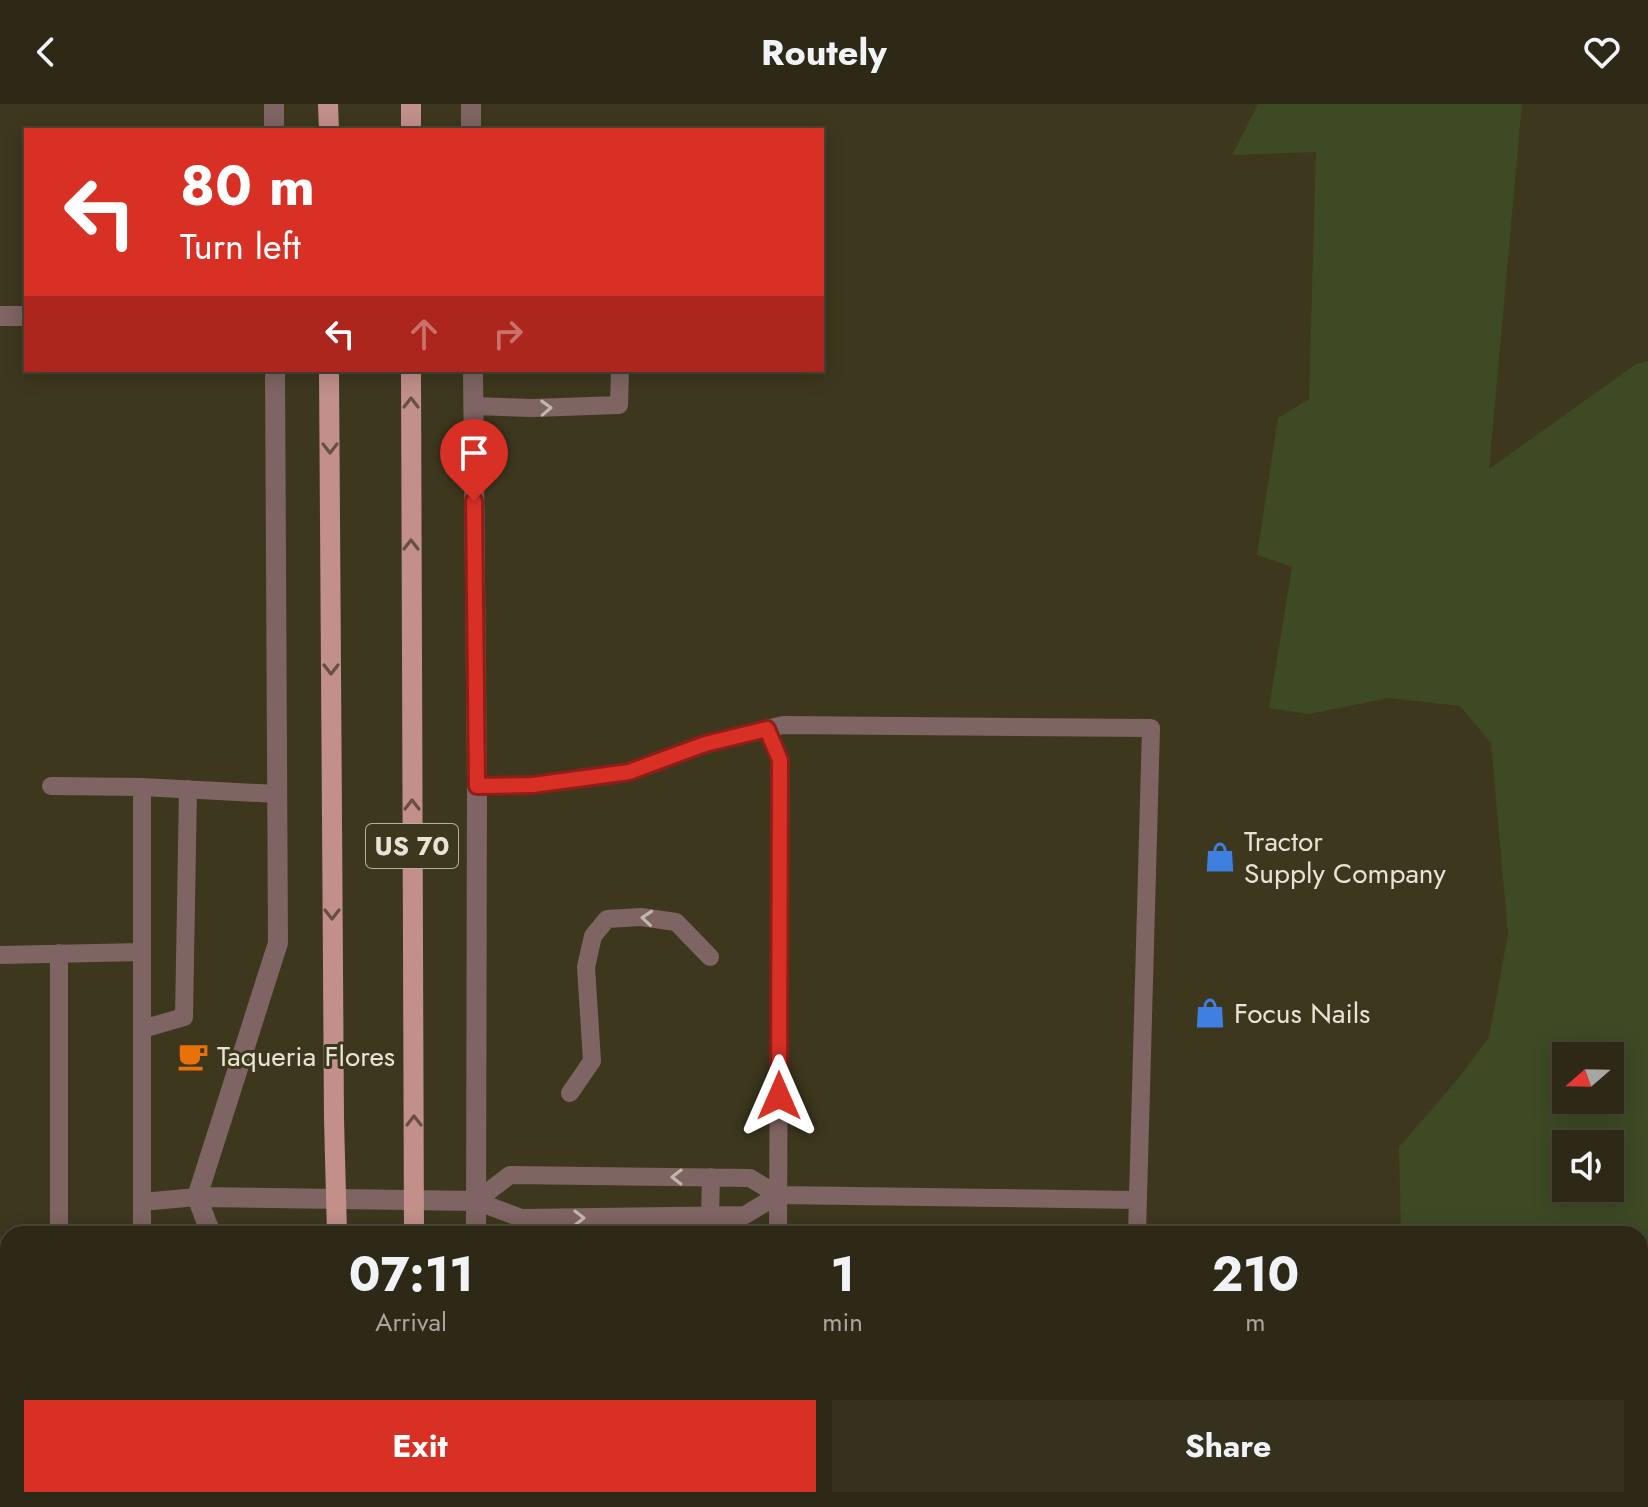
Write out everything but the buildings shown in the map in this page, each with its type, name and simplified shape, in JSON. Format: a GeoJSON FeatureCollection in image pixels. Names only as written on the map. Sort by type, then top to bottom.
{"type":"FeatureCollection","features":[{"type":"Feature","properties":{"kind":"main road"},"geometry":{"type":"LineString","coordinates":[[328,104],[329,128]]}},
{"type":"Feature","properties":{"kind":"main road"},"geometry":{"type":"LineString","coordinates":[[411,104],[411,128]]}},
{"type":"Feature","properties":{"kind":"main road","name":"US 70"},"geometry":{"type":"LineString","coordinates":[[329,372],[337,1226]]}},
{"type":"Feature","properties":{"kind":"main road","name":"US 70"},"geometry":{"type":"LineString","coordinates":[[411,372],[414,1226]]}},
{"type":"Feature","properties":{"kind":"street"},"geometry":{"type":"LineString","coordinates":[[274,104],[274,128]]}},
{"type":"Feature","properties":{"kind":"street"},"geometry":{"type":"LineString","coordinates":[[471,104],[471,128]]}},
{"type":"Feature","properties":{"kind":"street"},"geometry":{"type":"LineString","coordinates":[[0,316],[24,316]]}},
{"type":"Feature","properties":{"kind":"street"},"geometry":{"type":"LineString","coordinates":[[208,1226],[197,1197],[278,943],[275,372]]}},
{"type":"Feature","properties":{"kind":"street"},"geometry":{"type":"LineString","coordinates":[[473,372],[477,786],[476,1226]]}},
{"type":"Feature","properties":{"kind":"street"},"geometry":{"type":"LineString","coordinates":[[197,1197],[476,1201]]}},
{"type":"Feature","properties":{"kind":"lane"},"geometry":{"type":"LineString","coordinates":[[473,406],[533,408],[619,405],[620,372]]}},
{"type":"Feature","properties":{"kind":"lane"},"geometry":{"type":"LineString","coordinates":[[477,786],[533,785],[629,772],[705,744],[783,725],[1151,728],[1137,1226]]}},
{"type":"Feature","properties":{"kind":"lane"},"geometry":{"type":"LineString","coordinates":[[767,729],[780,760],[778,1226]]}},
{"type":"Feature","properties":{"kind":"lane"},"geometry":{"type":"LineString","coordinates":[[51,786],[277,794]]}},
{"type":"Feature","properties":{"kind":"lane"},"geometry":{"type":"LineString","coordinates":[[142,787],[142,1226]]}},
{"type":"Feature","properties":{"kind":"lane"},"geometry":{"type":"LineString","coordinates":[[142,1029],[184,1017],[188,789]]}},
{"type":"Feature","properties":{"kind":"lane"},"geometry":{"type":"LineString","coordinates":[[570,1093],[592,1061],[586,967],[593,936],[607,919],[641,917],[676,922],[710,957]]}},
{"type":"Feature","properties":{"kind":"lane"},"geometry":{"type":"LineString","coordinates":[[0,955],[142,952]]}},
{"type":"Feature","properties":{"kind":"lane"},"geometry":{"type":"LineString","coordinates":[[59,953],[59,1226]]}},
{"type":"Feature","properties":{"kind":"lane"},"geometry":{"type":"LineString","coordinates":[[476,1201],[510,1175],[750,1178],[778,1195],[1138,1200]]}},
{"type":"Feature","properties":{"kind":"lane"},"geometry":{"type":"LineString","coordinates":[[710,1216],[711,1177]]}},
{"type":"Feature","properties":{"kind":"lane"},"geometry":{"type":"LineString","coordinates":[[476,1201],[521,1218],[710,1216],[745,1215],[778,1195]]}},
{"type":"Feature","properties":{"kind":"lane"},"geometry":{"type":"LineString","coordinates":[[142,1202],[197,1197]]}},
{"type":"Feature","properties":{"kind":"green space"},"geometry":{"type":"Polygon","coordinates":[[[1258,104],[1522,104],[1489,469],[1636,364],[1648,361],[1648,1226],[1401,1226],[1399,1147],[1458,1079],[1489,1037],[1508,934],[1491,743],[1460,706],[1389,698],[1309,714],[1269,708],[1292,567],[1257,555],[1278,418],[1309,399],[1316,152],[1232,155],[1258,104]]]}},
{"type":"Feature","properties":{"kind":"place","name":"Tractor Supply Company"},"geometry":{"type":"Point","coordinates":[1220,857]}},
{"type":"Feature","properties":{"kind":"place","name":"Focus Nails"},"geometry":{"type":"Point","coordinates":[1210,1013]}},
{"type":"Feature","properties":{"kind":"place","name":"Taqueria Flores"},"geometry":{"type":"Point","coordinates":[193,1056]}},
{"type":"Feature","properties":{"kind":"route"},"geometry":{"type":"LineString","coordinates":[[474,501],[477,786],[533,785],[629,772],[705,744],[767,729],[780,760],[779,1096]]}}]}
